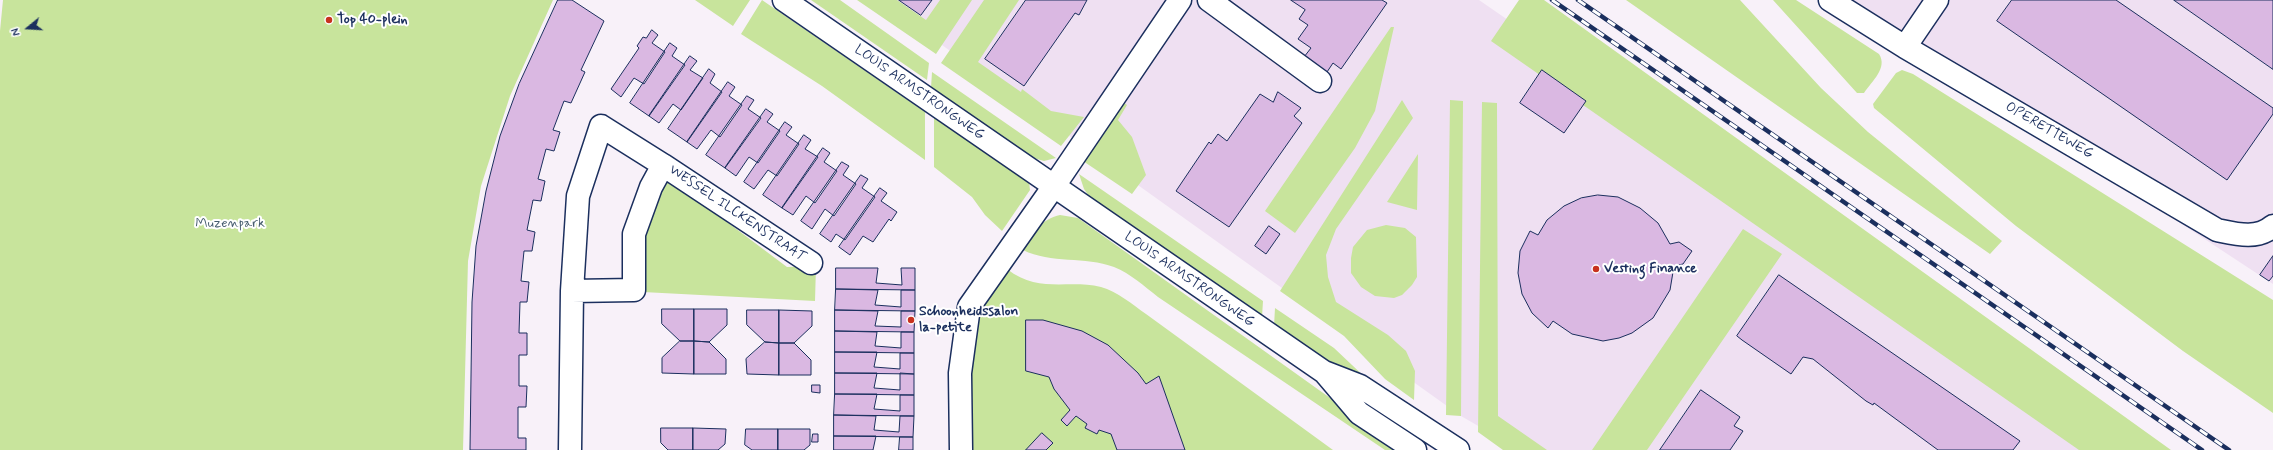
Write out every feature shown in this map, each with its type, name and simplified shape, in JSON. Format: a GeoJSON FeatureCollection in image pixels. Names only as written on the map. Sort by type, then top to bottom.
{"type":"FeatureCollection","features":[{"type":"Feature","properties":{"kind":"street","name":"LOUIS ARMSTRONGWEG"},"geometry":{"type":"LineString","coordinates":[[784,0],[1324,372],[1360,386],[1458,450]]}},
{"type":"Feature","properties":{"kind":"street"},"geometry":{"type":"LineString","coordinates":[[961,450],[960,373],[970,307],[1180,0]]}},
{"type":"Feature","properties":{"kind":"street"},"geometry":{"type":"LineString","coordinates":[[1209,0],[1320,81]]}},
{"type":"Feature","properties":{"kind":"street","name":"OPERETTEWEG"},"geometry":{"type":"LineString","coordinates":[[1830,0],[1905,47],[2217,230],[2244,236],[2268,231],[2273,226]]}},
{"type":"Feature","properties":{"kind":"street"},"geometry":{"type":"LineString","coordinates":[[1905,47],[1938,0]]}},
{"type":"Feature","properties":{"kind":"street","name":"WESSEL ILCKENSTRAAT"},"geometry":{"type":"LineString","coordinates":[[570,450],[572,291],[578,196],[601,126],[663,165],[811,263]]}},
{"type":"Feature","properties":{"kind":"street","name":"WESSEL ILCKENSTRAAT"},"geometry":{"type":"LineString","coordinates":[[572,291],[634,290],[634,234],[651,187],[663,165]]}},
{"type":"Feature","properties":{"kind":"street","name":"LOUIS ARMSTRONGWEG"},"geometry":{"type":"LineString","coordinates":[[1324,372],[1359,413],[1415,450]]}},
{"type":"Feature","properties":{"kind":"shaded area"},"geometry":{"type":"Polygon","coordinates":[[[879,0],[1479,0],[2131,450],[1520,450],[1461,416],[879,0]]]}},
{"type":"Feature","properties":{"kind":"shaded area"},"geometry":{"type":"Polygon","coordinates":[[[1841,0],[2273,0],[2273,284],[1841,0]]]}},
{"type":"Feature","properties":{"kind":"green space","name":"Muzenpark"},"geometry":{"type":"Polygon","coordinates":[[[3,0],[553,0],[510,96],[481,186],[468,261],[463,450],[0,450],[0,31],[3,0]]]}},
{"type":"Feature","properties":{"kind":"green space"},"geometry":{"type":"Polygon","coordinates":[[[695,0],[750,0],[733,26],[695,0]]]}},
{"type":"Feature","properties":{"kind":"green space"},"geometry":{"type":"Polygon","coordinates":[[[762,0],[925,112],[925,160],[822,86],[741,34],[762,0]]]}},
{"type":"Feature","properties":{"kind":"green space"},"geometry":{"type":"Polygon","coordinates":[[[811,0],[840,0],[929,63],[927,80],[811,0]]]}},
{"type":"Feature","properties":{"kind":"green space"},"geometry":{"type":"Polygon","coordinates":[[[857,0],[897,0],[926,20],[940,0],[972,0],[936,54],[857,0]]]}},
{"type":"Feature","properties":{"kind":"green space"},"geometry":{"type":"Polygon","coordinates":[[[984,0],[1019,0],[978,62],[1021,92],[1022,89],[1051,111],[1084,117],[1061,146],[941,63],[984,0]]]}},
{"type":"Feature","properties":{"kind":"green space"},"geometry":{"type":"Polygon","coordinates":[[[1519,0],[1544,0],[2171,450],[2079,450],[1491,41],[1519,0]]]}},
{"type":"Feature","properties":{"kind":"green space"},"geometry":{"type":"Polygon","coordinates":[[[1626,0],[1740,0],[1821,88],[1868,132],[2002,241],[1990,254],[1626,0]]]}},
{"type":"Feature","properties":{"kind":"green space"},"geometry":{"type":"Polygon","coordinates":[[[1773,0],[1796,0],[1879,54],[1882,64],[1875,79],[1864,93],[1857,93],[1773,0]]]}},
{"type":"Feature","properties":{"kind":"green space"},"geometry":{"type":"Polygon","coordinates":[[[1391,27],[1394,27],[1375,111],[1355,148],[1295,233],[1265,211],[1391,27]]]}},
{"type":"Feature","properties":{"kind":"green space"},"geometry":{"type":"Polygon","coordinates":[[[1902,70],[1913,74],[2273,300],[2273,413],[2183,351],[2016,226],[1874,108],[1873,104],[1896,73],[1902,70]]]}},
{"type":"Feature","properties":{"kind":"green space"},"geometry":{"type":"Polygon","coordinates":[[[932,72],[1056,158],[1044,161],[1030,157],[931,88],[932,72]]]}},
{"type":"Feature","properties":{"kind":"green space"},"geometry":{"type":"Polygon","coordinates":[[[1402,100],[1413,118],[1336,229],[1326,255],[1328,277],[1336,302],[1388,335],[1406,351],[1415,371],[1414,400],[1385,379],[1344,336],[1280,291],[1402,100]]]}},
{"type":"Feature","properties":{"kind":"green space"},"geometry":{"type":"Polygon","coordinates":[[[1450,100],[1463,101],[1461,416],[1446,415],[1450,100]]]}},
{"type":"Feature","properties":{"kind":"green space"},"geometry":{"type":"Polygon","coordinates":[[[1123,102],[1127,105],[1118,120],[1132,137],[1146,175],[1132,194],[1083,161],[1123,102]]]}},
{"type":"Feature","properties":{"kind":"green space"},"geometry":{"type":"Polygon","coordinates":[[[1482,102],[1497,103],[1498,416],[1547,450],[1503,450],[1478,432],[1482,102]]]}},
{"type":"Feature","properties":{"kind":"green space"},"geometry":{"type":"Polygon","coordinates":[[[934,116],[1029,182],[1030,190],[1002,231],[985,215],[972,197],[934,167],[934,116]]]}},
{"type":"Feature","properties":{"kind":"green space"},"geometry":{"type":"Polygon","coordinates":[[[1418,154],[1417,210],[1387,202],[1418,154]]]}},
{"type":"Feature","properties":{"kind":"green space"},"geometry":{"type":"Polygon","coordinates":[[[1079,174],[1263,301],[1262,317],[1091,199],[1084,189],[1079,174]]]}},
{"type":"Feature","properties":{"kind":"green space"},"geometry":{"type":"Polygon","coordinates":[[[662,180],[675,183],[787,267],[816,266],[815,301],[643,292],[643,236],[662,180]]]}},
{"type":"Feature","properties":{"kind":"green space"},"geometry":{"type":"Polygon","coordinates":[[[1060,215],[1078,218],[1403,450],[1385,450],[1158,297],[1126,273],[1114,267],[1103,264],[1056,259],[1023,250],[1025,244],[1037,228],[1048,219],[1060,215]]]}},
{"type":"Feature","properties":{"kind":"green space"},"geometry":{"type":"Polygon","coordinates":[[[1386,225],[1405,228],[1416,237],[1417,277],[1412,285],[1402,295],[1394,298],[1375,296],[1361,287],[1351,273],[1353,247],[1367,230],[1386,225]]]}},
{"type":"Feature","properties":{"kind":"green space"},"geometry":{"type":"Polygon","coordinates":[[[1743,229],[1782,254],[1647,450],[1592,450],[1743,229]]]}},
{"type":"Feature","properties":{"kind":"green space"},"geometry":{"type":"Polygon","coordinates":[[[1007,269],[1019,277],[1042,284],[1089,285],[1107,289],[1119,295],[1333,450],[972,450],[972,353],[975,324],[981,308],[1007,269]]]}},
{"type":"Feature","properties":{"kind":"green space"},"geometry":{"type":"Polygon","coordinates":[[[1275,308],[1334,348],[1370,382],[1369,383],[1316,354],[1274,326],[1275,308]]]}},
{"type":"Feature","properties":{"kind":"building"},"geometry":{"type":"Polygon","coordinates":[[[558,0],[572,0],[604,21],[581,70],[585,72],[571,103],[564,101],[553,130],[560,132],[554,151],[546,149],[538,179],[545,181],[541,201],[533,200],[527,230],[535,232],[532,251],[524,251],[521,281],[529,282],[527,302],[520,302],[519,333],[527,333],[527,355],[519,355],[519,386],[527,386],[526,407],[518,407],[518,438],[526,438],[526,450],[470,450],[472,302],[476,246],[486,191],[500,136],[519,84],[558,0]]]}},
{"type":"Feature","properties":{"kind":"building"},"geometry":{"type":"Polygon","coordinates":[[[899,0],[932,0],[921,15],[899,0]]]}},
{"type":"Feature","properties":{"kind":"building"},"geometry":{"type":"Polygon","coordinates":[[[1026,0],[1087,0],[1079,15],[1075,13],[1024,86],[985,59],[1026,0]]]}},
{"type":"Feature","properties":{"kind":"building"},"geometry":{"type":"Polygon","coordinates":[[[1291,0],[1382,0],[1387,3],[1341,69],[1333,63],[1327,72],[1304,57],[1311,48],[1298,39],[1308,25],[1299,19],[1305,10],[1291,0]]]}},
{"type":"Feature","properties":{"kind":"building"},"geometry":{"type":"Polygon","coordinates":[[[2012,0],[2116,0],[2273,108],[2273,114],[2227,180],[1997,21],[2012,0]]]}},
{"type":"Feature","properties":{"kind":"building"},"geometry":{"type":"Polygon","coordinates":[[[2174,0],[2273,0],[2273,69],[2174,0]]]}},
{"type":"Feature","properties":{"kind":"building"},"geometry":{"type":"Polygon","coordinates":[[[652,30],[658,35],[652,43],[665,52],[644,84],[634,78],[621,97],[611,89],[639,48],[637,46],[643,37],[646,38],[652,30]]]}},
{"type":"Feature","properties":{"kind":"building"},"geometry":{"type":"Polygon","coordinates":[[[670,43],[677,48],[672,56],[685,65],[649,116],[630,103],[670,43]]]}},
{"type":"Feature","properties":{"kind":"building"},"geometry":{"type":"Polygon","coordinates":[[[690,56],[697,61],[690,70],[703,78],[681,110],[673,104],[659,123],[649,116],[690,56]]]}},
{"type":"Feature","properties":{"kind":"building"},"geometry":{"type":"Polygon","coordinates":[[[709,69],[715,74],[710,83],[722,92],[687,142],[668,129],[709,69]]]}},
{"type":"Feature","properties":{"kind":"building"},"geometry":{"type":"Polygon","coordinates":[[[1542,70],[1586,101],[1564,133],[1520,103],[1542,70]]]}},
{"type":"Feature","properties":{"kind":"building"},"geometry":{"type":"Polygon","coordinates":[[[728,82],[735,87],[729,96],[742,105],[720,137],[711,130],[697,149],[687,142],[728,82]]]}},
{"type":"Feature","properties":{"kind":"building"},"geometry":{"type":"Polygon","coordinates":[[[1278,92],[1301,108],[1294,116],[1302,123],[1229,227],[1176,191],[1209,142],[1211,144],[1218,134],[1227,141],[1260,94],[1273,102],[1278,92]]]}},
{"type":"Feature","properties":{"kind":"building"},"geometry":{"type":"Polygon","coordinates":[[[747,96],[754,100],[748,109],[761,118],[725,168],[706,155],[747,96]]]}},
{"type":"Feature","properties":{"kind":"building"},"geometry":{"type":"Polygon","coordinates":[[[766,109],[773,114],[767,122],[780,131],[758,163],[749,157],[736,176],[725,168],[766,109]]]}},
{"type":"Feature","properties":{"kind":"building"},"geometry":{"type":"Polygon","coordinates":[[[785,122],[792,127],[786,135],[799,144],[777,176],[768,170],[754,189],[744,182],[785,122]]]}},
{"type":"Feature","properties":{"kind":"building"},"geometry":{"type":"Polygon","coordinates":[[[804,135],[811,140],[805,149],[818,157],[782,208],[763,195],[804,135]]]}},
{"type":"Feature","properties":{"kind":"building"},"geometry":{"type":"Polygon","coordinates":[[[823,148],[830,153],[824,162],[837,171],[815,203],[806,196],[793,215],[782,208],[823,148]]]}},
{"type":"Feature","properties":{"kind":"building"},"geometry":{"type":"Polygon","coordinates":[[[842,162],[849,166],[843,175],[856,184],[834,216],[825,209],[812,229],[801,221],[842,162]]]}},
{"type":"Feature","properties":{"kind":"building"},"geometry":{"type":"Polygon","coordinates":[[[861,175],[868,179],[862,188],[875,197],[845,240],[836,234],[831,242],[820,234],[861,175]]]}},
{"type":"Feature","properties":{"kind":"building"},"geometry":{"type":"Polygon","coordinates":[[[880,188],[887,193],[881,201],[897,212],[891,221],[889,219],[873,242],[863,236],[850,255],[839,247],[880,188]]]}},
{"type":"Feature","properties":{"kind":"building","name":"Vesting Finance"},"geometry":{"type":"Polygon","coordinates":[[[1598,195],[1618,197],[1640,208],[1658,223],[1670,244],[1679,242],[1692,251],[1683,264],[1674,266],[1670,290],[1653,318],[1632,333],[1619,338],[1603,341],[1572,334],[1553,321],[1548,328],[1532,313],[1522,294],[1518,273],[1520,251],[1530,231],[1538,235],[1547,220],[1564,206],[1581,198],[1598,195]]]}},
{"type":"Feature","properties":{"kind":"building"},"geometry":{"type":"Polygon","coordinates":[[[1269,226],[1280,234],[1266,254],[1255,246],[1269,226]]]}},
{"type":"Feature","properties":{"kind":"building"},"geometry":{"type":"Polygon","coordinates":[[[2273,256],[2273,276],[2269,281],[2260,275],[2273,256]]]}},
{"type":"Feature","properties":{"kind":"building"},"geometry":{"type":"Polygon","coordinates":[[[836,268],[878,268],[876,283],[902,285],[901,268],[915,268],[915,290],[836,289],[836,268]]]}},
{"type":"Feature","properties":{"kind":"building"},"geometry":{"type":"Polygon","coordinates":[[[1779,275],[2020,441],[2013,450],[1938,450],[1874,403],[1873,405],[1866,401],[1813,359],[1803,357],[1791,374],[1737,336],[1779,275]]]}},
{"type":"Feature","properties":{"kind":"building"},"geometry":{"type":"Polygon","coordinates":[[[836,289],[878,290],[875,305],[901,307],[901,290],[915,290],[915,311],[835,310],[836,289]]]}},
{"type":"Feature","properties":{"kind":"building"},"geometry":{"type":"Polygon","coordinates":[[[662,309],[694,309],[694,341],[680,341],[662,324],[662,309]]]}},
{"type":"Feature","properties":{"kind":"building"},"geometry":{"type":"Polygon","coordinates":[[[694,309],[727,309],[727,325],[709,342],[694,341],[694,309]]]}},
{"type":"Feature","properties":{"kind":"building"},"geometry":{"type":"Polygon","coordinates":[[[747,310],[779,310],[779,343],[765,342],[747,325],[747,310]]]}},
{"type":"Feature","properties":{"kind":"building"},"geometry":{"type":"Polygon","coordinates":[[[779,310],[812,311],[812,326],[794,343],[779,343],[779,310]]]}},
{"type":"Feature","properties":{"kind":"building"},"geometry":{"type":"Polygon","coordinates":[[[835,310],[878,311],[875,326],[901,327],[901,311],[915,311],[914,332],[835,331],[835,310]]]}},
{"type":"Feature","properties":{"kind":"building"},"geometry":{"type":"Polygon","coordinates":[[[1026,320],[1043,320],[1082,331],[1108,345],[1138,373],[1146,384],[1159,376],[1185,450],[1117,450],[1111,434],[1099,430],[1097,434],[1085,428],[1087,424],[1076,416],[1067,426],[1061,420],[1070,410],[1054,389],[1049,377],[1026,371],[1026,320]]]}},
{"type":"Feature","properties":{"kind":"building"},"geometry":{"type":"Polygon","coordinates":[[[835,331],[877,332],[875,346],[901,348],[901,332],[914,332],[914,353],[835,352],[835,331]]]}},
{"type":"Feature","properties":{"kind":"building"},"geometry":{"type":"Polygon","coordinates":[[[680,341],[694,341],[694,374],[662,373],[662,358],[680,341]]]}},
{"type":"Feature","properties":{"kind":"building"},"geometry":{"type":"Polygon","coordinates":[[[694,341],[709,342],[726,359],[726,374],[694,374],[694,341]]]}},
{"type":"Feature","properties":{"kind":"building"},"geometry":{"type":"Polygon","coordinates":[[[765,342],[779,343],[779,375],[747,374],[746,359],[765,342]]]}},
{"type":"Feature","properties":{"kind":"building"},"geometry":{"type":"Polygon","coordinates":[[[779,343],[794,343],[811,360],[811,375],[779,375],[779,343]]]}},
{"type":"Feature","properties":{"kind":"building"},"geometry":{"type":"Polygon","coordinates":[[[835,352],[877,352],[874,367],[900,369],[900,353],[914,353],[914,374],[835,373],[835,352]]]}},
{"type":"Feature","properties":{"kind":"building"},"geometry":{"type":"Polygon","coordinates":[[[835,373],[877,373],[874,388],[900,390],[900,373],[914,374],[914,395],[835,394],[835,373]]]}},
{"type":"Feature","properties":{"kind":"building"},"geometry":{"type":"Polygon","coordinates":[[[812,385],[820,385],[820,393],[812,392],[812,385]]]}},
{"type":"Feature","properties":{"kind":"building"},"geometry":{"type":"Polygon","coordinates":[[[1701,390],[1740,417],[1734,426],[1743,431],[1730,450],[1660,450],[1701,390]]]}},
{"type":"Feature","properties":{"kind":"building"},"geometry":{"type":"Polygon","coordinates":[[[835,394],[877,394],[874,409],[900,411],[900,395],[914,395],[914,416],[834,415],[835,394]]]}},
{"type":"Feature","properties":{"kind":"building"},"geometry":{"type":"Polygon","coordinates":[[[834,415],[876,416],[874,430],[899,432],[900,416],[914,416],[913,437],[834,436],[834,415]]]}},
{"type":"Feature","properties":{"kind":"building"},"geometry":{"type":"Polygon","coordinates":[[[661,428],[693,428],[693,450],[668,450],[661,443],[661,428]]]}},
{"type":"Feature","properties":{"kind":"building"},"geometry":{"type":"Polygon","coordinates":[[[693,428],[726,429],[725,444],[718,450],[693,450],[693,428]]]}},
{"type":"Feature","properties":{"kind":"building"},"geometry":{"type":"Polygon","coordinates":[[[746,429],[778,429],[778,450],[752,450],[745,445],[746,429]]]}},
{"type":"Feature","properties":{"kind":"building"},"geometry":{"type":"Polygon","coordinates":[[[778,429],[810,429],[810,445],[804,450],[778,450],[778,429]]]}},
{"type":"Feature","properties":{"kind":"building"},"geometry":{"type":"Polygon","coordinates":[[[1042,433],[1053,443],[1046,450],[1026,450],[1042,433]]]}},
{"type":"Feature","properties":{"kind":"building"},"geometry":{"type":"Polygon","coordinates":[[[813,434],[818,434],[818,442],[812,442],[813,434]]]}},
{"type":"Feature","properties":{"kind":"building"},"geometry":{"type":"Polygon","coordinates":[[[834,436],[876,436],[873,450],[834,450],[834,436]]]}},
{"type":"Feature","properties":{"kind":"building"},"geometry":{"type":"Polygon","coordinates":[[[900,437],[913,437],[913,450],[899,450],[900,437]]]}},
{"type":"Feature","properties":{"kind":"railway"},"geometry":{"type":"LineString","coordinates":[[1552,0],[2202,450]]}},
{"type":"Feature","properties":{"kind":"railway"},"geometry":{"type":"LineString","coordinates":[[1578,0],[2229,450]]}},
{"type":"Feature","properties":{"kind":"place","name":"Top 40-plein"},"geometry":{"type":"Point","coordinates":[329,20]}},
{"type":"Feature","properties":{"kind":"place","name":"Vesting Finance"},"geometry":{"type":"Point","coordinates":[1596,269]}},
{"type":"Feature","properties":{"kind":"place","name":"Schoonheidssalon la-petite"},"geometry":{"type":"Point","coordinates":[911,320]}}]}
